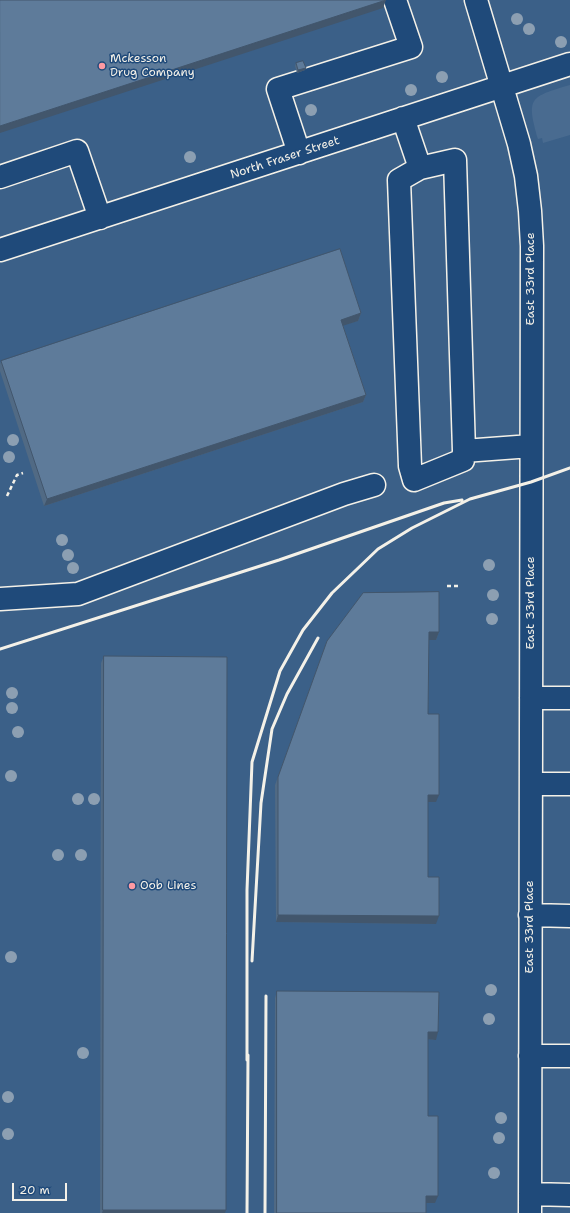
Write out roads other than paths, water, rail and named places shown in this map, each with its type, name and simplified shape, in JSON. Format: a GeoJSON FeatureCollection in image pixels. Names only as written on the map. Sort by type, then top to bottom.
{"type":"FeatureCollection","features":[{"type":"Feature","properties":{"kind":"street"},"geometry":{"type":"LineString","coordinates":[[299,153],[278,89],[411,47],[396,0]]}},
{"type":"Feature","properties":{"kind":"street","name":"East 33rd Place"},"geometry":{"type":"LineString","coordinates":[[476,0],[519,144],[526,176],[532,246],[530,1204]]}},
{"type":"Feature","properties":{"kind":"street","name":"North Fraser Street"},"geometry":{"type":"LineString","coordinates":[[0,250],[570,64]]}},
{"type":"Feature","properties":{"kind":"street"},"geometry":{"type":"LineString","coordinates":[[403,118],[420,168]]}},
{"type":"Feature","properties":{"kind":"street"},"geometry":{"type":"LineString","coordinates":[[0,177],[77,152],[100,218]]}},
{"type":"Feature","properties":{"kind":"street"},"geometry":{"type":"LineString","coordinates":[[455,160],[464,451],[463,460],[414,480],[410,466],[399,180],[420,168],[455,160]]}},
{"type":"Feature","properties":{"kind":"street"},"geometry":{"type":"LineString","coordinates":[[464,451],[531,446]]}},
{"type":"Feature","properties":{"kind":"street"},"geometry":{"type":"LineString","coordinates":[[0,599],[78,594],[344,494],[374,485]]}},
{"type":"Feature","properties":{"kind":"street"},"geometry":{"type":"LineString","coordinates":[[531,698],[570,698]]}},
{"type":"Feature","properties":{"kind":"street"},"geometry":{"type":"LineString","coordinates":[[531,784],[570,784]]}},
{"type":"Feature","properties":{"kind":"street"},"geometry":{"type":"LineString","coordinates":[[530,915],[570,916]]}},
{"type":"Feature","properties":{"kind":"street"},"geometry":{"type":"LineString","coordinates":[[530,1056],[570,1056]]}},
{"type":"Feature","properties":{"kind":"street"},"geometry":{"type":"LineString","coordinates":[[530,1204],[570,1194]]}},
{"type":"Feature","properties":{"kind":"railway"},"geometry":{"type":"LineString","coordinates":[[247,1060],[247,890],[252,762],[280,671],[303,630],[332,593],[378,549],[412,528],[470,499],[531,482],[570,468]]}},
{"type":"Feature","properties":{"kind":"railway"},"geometry":{"type":"LineString","coordinates":[[0,649],[279,560],[444,503],[462,500]]}},
{"type":"Feature","properties":{"kind":"railway"},"geometry":{"type":"LineString","coordinates":[[252,961],[261,803],[272,729],[287,694],[318,638]]}},
{"type":"Feature","properties":{"kind":"railway"},"geometry":{"type":"LineString","coordinates":[[265,1213],[266,996]]}},
{"type":"Feature","properties":{"kind":"railway"},"geometry":{"type":"LineString","coordinates":[[247,1213],[248,1055]]}},
{"type":"Feature","properties":{"kind":"place","name":"Mckesson Drug Company"},"geometry":{"type":"Point","coordinates":[102,66]}},
{"type":"Feature","properties":{"kind":"place","name":"Oob Lines"},"geometry":{"type":"Point","coordinates":[132,886]}}]}
